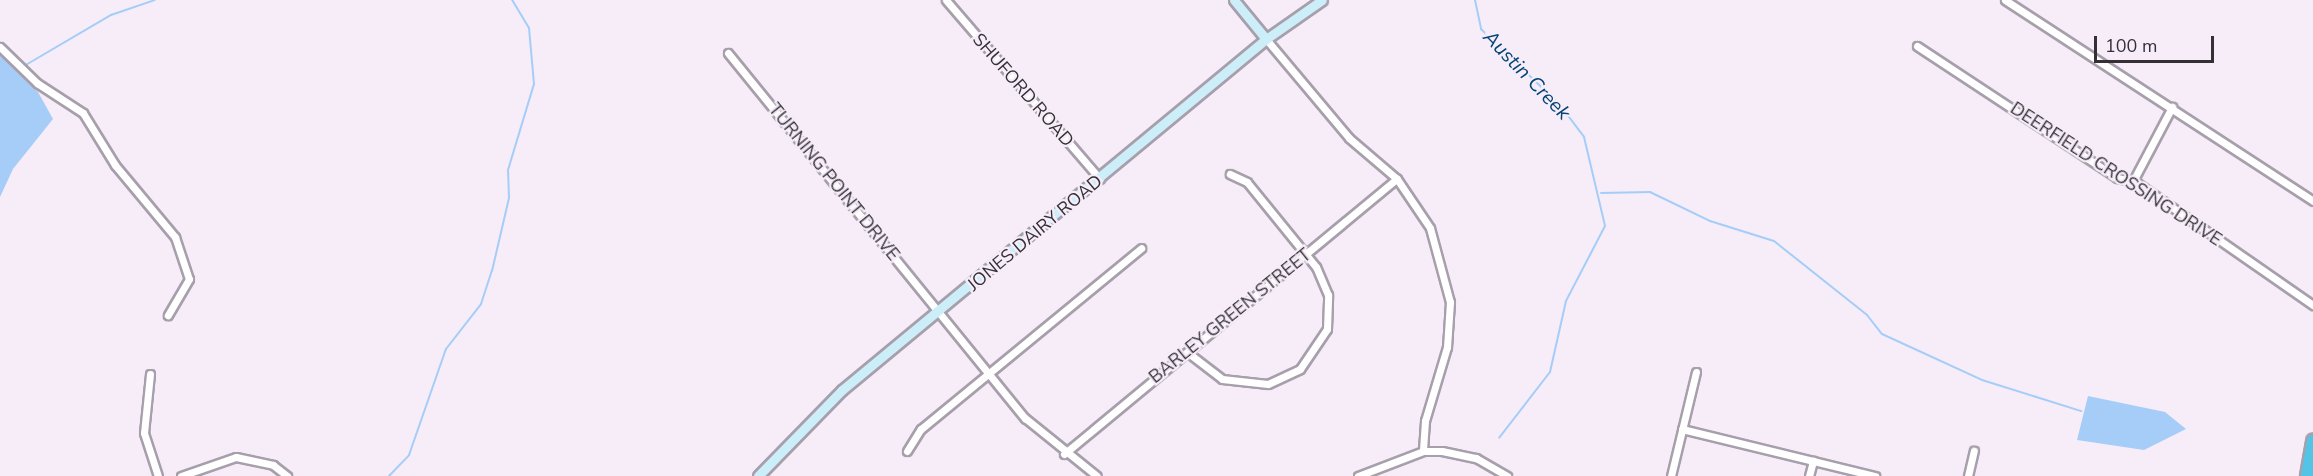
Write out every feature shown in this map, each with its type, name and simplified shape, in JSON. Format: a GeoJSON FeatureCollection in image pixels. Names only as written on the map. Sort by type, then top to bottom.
{"type":"FeatureCollection","features":[{"type":"Feature","properties":{"kind":"highway"},"geometry":{"type":"LineString","coordinates":[[2307,476],[2313,441]]}},
{"type":"Feature","properties":{"kind":"street","name":"SHUFORD ROAD"},"geometry":{"type":"LineString","coordinates":[[946,0],[1100,179]]}},
{"type":"Feature","properties":{"kind":"street"},"geometry":{"type":"LineString","coordinates":[[1234,0],[1349,138],[1397,179],[1430,228],[1450,302],[1447,347],[1425,421],[1424,452]]}},
{"type":"Feature","properties":{"kind":"street","name":"JONES DAIRY ROAD"},"geometry":{"type":"LineString","coordinates":[[758,476],[842,390],[1100,179],[1266,39],[1322,0]]}},
{"type":"Feature","properties":{"kind":"street"},"geometry":{"type":"LineString","coordinates":[[2005,0],[2313,201]]}},
{"type":"Feature","properties":{"kind":"street","name":"DEERFIELD CROSSING DRIVE"},"geometry":{"type":"LineString","coordinates":[[1917,46],[2117,178],[2133,181],[2313,305]]}},
{"type":"Feature","properties":{"kind":"street"},"geometry":{"type":"LineString","coordinates":[[0,47],[43,87],[83,113],[115,165],[175,237],[189,279],[168,315]]}},
{"type":"Feature","properties":{"kind":"street","name":"TURNING POINT DRIVE"},"geometry":{"type":"LineString","coordinates":[[728,53],[1025,418],[1064,454],[1097,476]]}},
{"type":"Feature","properties":{"kind":"street"},"geometry":{"type":"LineString","coordinates":[[2133,181],[2172,107]]}},
{"type":"Feature","properties":{"kind":"street"},"geometry":{"type":"LineString","coordinates":[[1187,352],[1208,371],[1239,384],[1268,384],[1300,369],[1322,340],[1328,312],[1323,279],[1306,254],[1247,182],[1230,174]]}},
{"type":"Feature","properties":{"kind":"street","name":"BARLEY GREEN STREET"},"geometry":{"type":"LineString","coordinates":[[1064,454],[1397,179]]}},
{"type":"Feature","properties":{"kind":"street"},"geometry":{"type":"LineString","coordinates":[[907,451],[921,429],[1141,248]]}},
{"type":"Feature","properties":{"kind":"street"},"geometry":{"type":"LineString","coordinates":[[1671,476],[1696,372]]}},
{"type":"Feature","properties":{"kind":"street"},"geometry":{"type":"LineString","coordinates":[[150,374],[144,433],[158,476]]}},
{"type":"Feature","properties":{"kind":"street"},"geometry":{"type":"LineString","coordinates":[[1682,429],[1875,476]]}},
{"type":"Feature","properties":{"kind":"street"},"geometry":{"type":"LineString","coordinates":[[1968,476],[1974,451]]}},
{"type":"Feature","properties":{"kind":"street"},"geometry":{"type":"LineString","coordinates":[[1358,476],[1424,452],[1461,453],[1507,476]]}},
{"type":"Feature","properties":{"kind":"street"},"geometry":{"type":"LineString","coordinates":[[181,476],[236,457],[273,465],[287,476]]}},
{"type":"Feature","properties":{"kind":"street"},"geometry":{"type":"LineString","coordinates":[[1809,476],[1813,461]]}},
{"type":"Feature","properties":{"kind":"water"},"geometry":{"type":"Polygon","coordinates":[[[0,54],[38,92],[53,119],[13,169],[0,197],[0,54]]]}},
{"type":"Feature","properties":{"kind":"water"},"geometry":{"type":"Polygon","coordinates":[[[2088,396],[2165,412],[2186,429],[2144,450],[2077,440],[2088,396]]]}},
{"type":"Feature","properties":{"kind":"waterway"},"geometry":{"type":"LineString","coordinates":[[24,66],[111,15],[155,0]]}},
{"type":"Feature","properties":{"kind":"waterway"},"geometry":{"type":"LineString","coordinates":[[389,476],[409,455],[446,349],[481,304],[492,271],[509,198],[508,170],[534,84],[529,28],[512,0]]}},
{"type":"Feature","properties":{"kind":"waterway","name":"Austin Creek"},"geometry":{"type":"LineString","coordinates":[[1475,0],[1481,29],[1560,105],[1584,137],[1605,226],[1566,301],[1550,372],[1499,438]]}},
{"type":"Feature","properties":{"kind":"waterway"},"geometry":{"type":"LineString","coordinates":[[1601,193],[1650,192],[1710,221],[1774,241],[1867,315],[1882,334],[1982,380],[2081,411]]}}]}
